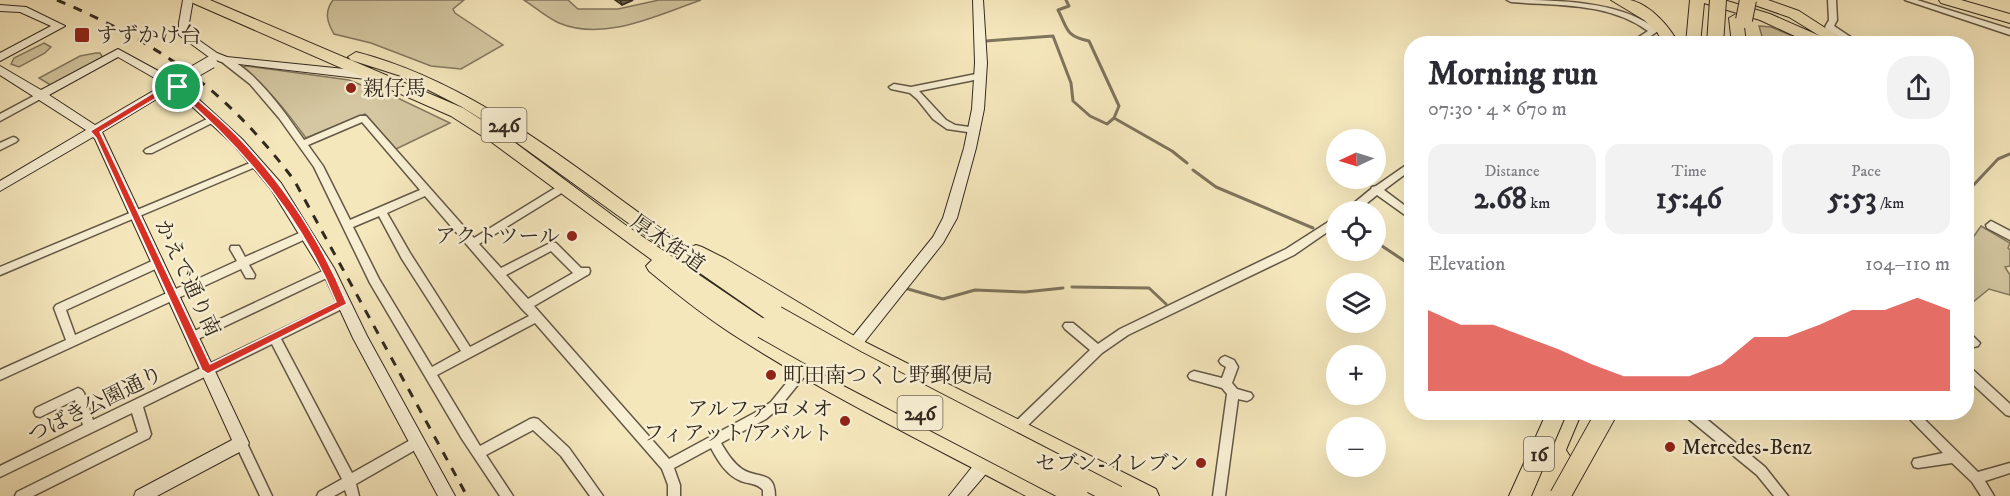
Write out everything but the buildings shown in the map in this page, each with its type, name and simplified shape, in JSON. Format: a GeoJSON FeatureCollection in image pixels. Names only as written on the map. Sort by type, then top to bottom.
{"type":"FeatureCollection","features":[{"type":"Feature","properties":{"kind":"highway","name":"厚木街道"},"geometry":{"type":"LineString","coordinates":[[198,0],[284,33],[457,112],[496,137],[618,228],[770,322],[858,362],[1117,496]]}},
{"type":"Feature","properties":{"kind":"highway","name":"厚木街道"},"geometry":{"type":"LineString","coordinates":[[217,0],[231,11]]}},
{"type":"Feature","properties":{"kind":"highway"},"geometry":{"type":"LineString","coordinates":[[1618,0],[1641,10],[1658,25],[1666,36]]}},
{"type":"Feature","properties":{"kind":"highway"},"geometry":{"type":"LineString","coordinates":[[1638,0],[1669,20],[1681,36]]}},
{"type":"Feature","properties":{"kind":"highway"},"geometry":{"type":"LineString","coordinates":[[1716,36],[1718,0]]}},
{"type":"Feature","properties":{"kind":"highway"},"geometry":{"type":"LineString","coordinates":[[1725,36],[1737,0],[1779,13],[1823,36]]}},
{"type":"Feature","properties":{"kind":"highway"},"geometry":{"type":"LineString","coordinates":[[1732,13],[1748,0]]}},
{"type":"Feature","properties":{"kind":"highway"},"geometry":{"type":"LineString","coordinates":[[1754,0],[1794,14],[1825,36]]}},
{"type":"Feature","properties":{"kind":"highway"},"geometry":{"type":"LineString","coordinates":[[1946,0],[2010,19]]}},
{"type":"Feature","properties":{"kind":"highway"},"geometry":{"type":"LineString","coordinates":[[1983,0],[2010,8]]}},
{"type":"Feature","properties":{"kind":"highway"},"geometry":{"type":"LineString","coordinates":[[1701,2],[1765,17],[1817,36]]}},
{"type":"Feature","properties":{"kind":"highway"},"geometry":{"type":"LineString","coordinates":[[1695,36],[1701,2]]}},
{"type":"Feature","properties":{"kind":"highway"},"geometry":{"type":"LineString","coordinates":[[1699,36],[1701,2]]}},
{"type":"Feature","properties":{"kind":"highway"},"geometry":{"type":"LineString","coordinates":[[1732,13],[1737,36]]}},
{"type":"Feature","properties":{"kind":"highway"},"geometry":{"type":"LineString","coordinates":[[1732,13],[1742,36]]}},
{"type":"Feature","properties":{"kind":"highway","name":"厚木街道"},"geometry":{"type":"LineString","coordinates":[[284,33],[406,73],[468,103],[511,130],[644,226],[770,322],[846,375],[1078,496]]}},
{"type":"Feature","properties":{"kind":"highway"},"geometry":{"type":"LineString","coordinates":[[644,226],[720,264],[786,306],[854,345],[1148,496]]}},
{"type":"Feature","properties":{"kind":"highway"},"geometry":{"type":"LineString","coordinates":[[618,228],[645,258],[682,289],[753,338],[837,386],[1047,496]]}},
{"type":"Feature","properties":{"kind":"highway"},"geometry":{"type":"LineString","coordinates":[[837,386],[834,380],[836,366],[854,345]]}},
{"type":"Feature","properties":{"kind":"highway","name":"16"},"geometry":{"type":"LineString","coordinates":[[1520,496],[1554,420]]}},
{"type":"Feature","properties":{"kind":"highway"},"geometry":{"type":"LineString","coordinates":[[1545,462],[1556,420]]}},
{"type":"Feature","properties":{"kind":"highway","name":"16"},"geometry":{"type":"LineString","coordinates":[[1531,496],[1563,420]]}},
{"type":"Feature","properties":{"kind":"highway","name":"16"},"geometry":{"type":"LineString","coordinates":[[1560,496],[1590,420]]}},
{"type":"Feature","properties":{"kind":"highway","name":"16"},"geometry":{"type":"LineString","coordinates":[[1570,496],[1599,420]]}},
{"type":"Feature","properties":{"kind":"highway"},"geometry":{"type":"LineString","coordinates":[[1560,496],[1603,420]]}},
{"type":"Feature","properties":{"kind":"street"},"geometry":{"type":"LineString","coordinates":[[188,0],[184,23],[185,35],[218,60],[253,82],[303,144],[318,166],[374,280],[466,435],[507,496]]}},
{"type":"Feature","properties":{"kind":"street"},"geometry":{"type":"LineString","coordinates":[[854,345],[945,230],[974,130],[981,76],[978,0]]}},
{"type":"Feature","properties":{"kind":"street"},"geometry":{"type":"LineString","coordinates":[[1511,0],[1582,6],[1635,17],[1654,31],[1646,36]]}},
{"type":"Feature","properties":{"kind":"street"},"geometry":{"type":"LineString","coordinates":[[1832,0],[1833,20],[1829,27],[1844,36]]}},
{"type":"Feature","properties":{"kind":"street"},"geometry":{"type":"LineString","coordinates":[[1909,0],[2010,32]]}},
{"type":"Feature","properties":{"kind":"street"},"geometry":{"type":"LineString","coordinates":[[0,8],[21,9],[60,26],[0,57]]}},
{"type":"Feature","properties":{"kind":"street"},"geometry":{"type":"LineString","coordinates":[[0,118],[118,52],[177,82],[276,186],[329,272],[342,304],[447,496]]}},
{"type":"Feature","properties":{"kind":"street"},"geometry":{"type":"LineString","coordinates":[[0,187],[218,60],[376,76]]}},
{"type":"Feature","properties":{"kind":"street"},"geometry":{"type":"LineString","coordinates":[[0,70],[95,131]]}},
{"type":"Feature","properties":{"kind":"street"},"geometry":{"type":"LineString","coordinates":[[894,87],[910,90],[981,76]]}},
{"type":"Feature","properties":{"kind":"street"},"geometry":{"type":"LineString","coordinates":[[910,90],[924,99],[949,126],[974,130]]}},
{"type":"Feature","properties":{"kind":"street"},"geometry":{"type":"LineString","coordinates":[[303,144],[363,118],[666,466],[674,485],[674,496]]}},
{"type":"Feature","properties":{"kind":"street"},"geometry":{"type":"LineString","coordinates":[[149,151],[213,119]]}},
{"type":"Feature","properties":{"kind":"street","name":"かえで通り南"},"geometry":{"type":"LineString","coordinates":[[95,131],[100,137],[241,443]]}},
{"type":"Feature","properties":{"kind":"street"},"geometry":{"type":"LineString","coordinates":[[1,146],[13,140]]}},
{"type":"Feature","properties":{"kind":"street"},"geometry":{"type":"LineString","coordinates":[[0,271],[257,164]]}},
{"type":"Feature","properties":{"kind":"street"},"geometry":{"type":"LineString","coordinates":[[1386,183],[1404,170]]}},
{"type":"Feature","properties":{"kind":"street"},"geometry":{"type":"LineString","coordinates":[[472,244],[564,187]]}},
{"type":"Feature","properties":{"kind":"street"},"geometry":{"type":"LineString","coordinates":[[1362,201],[1377,189],[1404,211]]}},
{"type":"Feature","properties":{"kind":"street"},"geometry":{"type":"LineString","coordinates":[[348,225],[428,191]]}},
{"type":"Feature","properties":{"kind":"street"},"geometry":{"type":"LineString","coordinates":[[381,211],[406,256],[468,353]]}},
{"type":"Feature","properties":{"kind":"street"},"geometry":{"type":"LineString","coordinates":[[1991,225],[2010,236]]}},
{"type":"Feature","properties":{"kind":"street"},"geometry":{"type":"LineString","coordinates":[[957,496],[1016,429],[1098,350],[1124,332],[1152,317],[1290,252],[1326,228]]}},
{"type":"Feature","properties":{"kind":"street"},"geometry":{"type":"LineString","coordinates":[[0,375],[306,234]]}},
{"type":"Feature","properties":{"kind":"street"},"geometry":{"type":"LineString","coordinates":[[499,274],[552,246],[582,273],[526,306]]}},
{"type":"Feature","properties":{"kind":"street"},"geometry":{"type":"LineString","coordinates":[[236,249],[250,275]]}},
{"type":"Feature","properties":{"kind":"street"},"geometry":{"type":"LineString","coordinates":[[72,342],[60,308],[158,263]]}},
{"type":"Feature","properties":{"kind":"street"},"geometry":{"type":"LineString","coordinates":[[192,337],[329,272]]}},
{"type":"Feature","properties":{"kind":"street","name":"つばき公園通り"},"geometry":{"type":"LineString","coordinates":[[0,472],[342,304]]}},
{"type":"Feature","properties":{"kind":"street"},"geometry":{"type":"LineString","coordinates":[[430,373],[537,317]]}},
{"type":"Feature","properties":{"kind":"street"},"geometry":{"type":"LineString","coordinates":[[1069,326],[1098,350]]}},
{"type":"Feature","properties":{"kind":"street"},"geometry":{"type":"LineString","coordinates":[[274,337],[349,481],[353,496]]}},
{"type":"Feature","properties":{"kind":"street"},"geometry":{"type":"LineString","coordinates":[[1219,496],[1232,367],[1225,361]]}},
{"type":"Feature","properties":{"kind":"street"},"geometry":{"type":"LineString","coordinates":[[666,466],[746,425],[775,405],[805,368]]}},
{"type":"Feature","properties":{"kind":"street"},"geometry":{"type":"LineString","coordinates":[[1194,376],[1247,396]]}},
{"type":"Feature","properties":{"kind":"street"},"geometry":{"type":"LineString","coordinates":[[1974,377],[2010,411]]}},
{"type":"Feature","properties":{"kind":"street"},"geometry":{"type":"LineString","coordinates":[[40,412],[78,393],[90,428]]}},
{"type":"Feature","properties":{"kind":"street"},"geometry":{"type":"LineString","coordinates":[[21,496],[145,434],[136,405]]}},
{"type":"Feature","properties":{"kind":"street"},"geometry":{"type":"LineString","coordinates":[[1699,420],[1761,471],[1782,496]]}},
{"type":"Feature","properties":{"kind":"street"},"geometry":{"type":"LineString","coordinates":[[1918,420],[1976,478],[1988,496]]}},
{"type":"Feature","properties":{"kind":"street"},"geometry":{"type":"LineString","coordinates":[[479,453],[534,423],[565,452],[597,496]]}},
{"type":"Feature","properties":{"kind":"street"},"geometry":{"type":"LineString","coordinates":[[714,441],[724,461],[735,473],[750,480],[762,480],[769,488],[769,496]]}},
{"type":"Feature","properties":{"kind":"street"},"geometry":{"type":"LineString","coordinates":[[323,496],[418,442]]}},
{"type":"Feature","properties":{"kind":"street"},"geometry":{"type":"LineString","coordinates":[[142,496],[241,443],[266,496]]}},
{"type":"Feature","properties":{"kind":"street"},"geometry":{"type":"LineString","coordinates":[[1918,463],[1954,457]]}},
{"type":"Feature","properties":{"kind":"street"},"geometry":{"type":"LineString","coordinates":[[1976,478],[2010,468]]}},
{"type":"Feature","properties":{"kind":"shaded area"},"geometry":{"type":"Polygon","coordinates":[[[333,0],[464,0],[453,9],[455,13],[503,45],[461,69],[431,66],[371,43],[334,34],[328,17],[328,9],[333,0]]]}},
{"type":"Feature","properties":{"kind":"shaded area"},"geometry":{"type":"Polygon","coordinates":[[[524,0],[568,0],[578,9],[618,9],[659,0],[701,0],[649,19],[594,30],[559,23],[524,0]]]}},
{"type":"Feature","properties":{"kind":"shaded area"},"geometry":{"type":"Polygon","coordinates":[[[1759,26],[1771,27],[1790,35],[1791,32],[1799,36],[1762,36],[1759,26]]]}},
{"type":"Feature","properties":{"kind":"shaded area"},"geometry":{"type":"Polygon","coordinates":[[[44,43],[51,47],[45,53],[19,67],[11,64],[14,58],[44,43]]]}},
{"type":"Feature","properties":{"kind":"shaded area"},"geometry":{"type":"Polygon","coordinates":[[[100,53],[104,59],[52,86],[39,78],[80,56],[100,53]]]}},
{"type":"Feature","properties":{"kind":"shaded area"},"geometry":{"type":"Polygon","coordinates":[[[246,66],[349,80],[374,90],[381,90],[450,123],[396,149],[365,114],[306,138],[284,109],[251,75],[241,68],[246,66]]]}},
{"type":"Feature","properties":{"kind":"shaded area"},"geometry":{"type":"Polygon","coordinates":[[[1981,226],[2010,243],[2008,248],[2010,266],[2005,267],[2010,275],[2010,295],[1989,289],[1974,301],[1974,236],[1981,226]]]}},
{"type":"Feature","properties":{"kind":"waterway"},"geometry":{"type":"LineString","coordinates":[[1066,0],[1069,6],[1058,10],[1071,34],[1089,41],[1119,106],[1114,118]]}},
{"type":"Feature","properties":{"kind":"waterway"},"geometry":{"type":"LineString","coordinates":[[986,41],[1053,36],[1071,83],[1073,101],[1090,116],[1107,124],[1114,118]]}},
{"type":"Feature","properties":{"kind":"waterway"},"geometry":{"type":"LineString","coordinates":[[1114,118],[1172,151],[1187,163]]}},
{"type":"Feature","properties":{"kind":"waterway"},"geometry":{"type":"LineString","coordinates":[[1974,184],[1998,159],[2010,154]]}},
{"type":"Feature","properties":{"kind":"waterway"},"geometry":{"type":"LineString","coordinates":[[1193,170],[1216,187],[1313,228]]}},
{"type":"Feature","properties":{"kind":"waterway"},"geometry":{"type":"LineString","coordinates":[[1386,249],[1404,261]]}},
{"type":"Feature","properties":{"kind":"waterway"},"geometry":{"type":"LineString","coordinates":[[1072,287],[1149,288],[1166,304]]}},
{"type":"Feature","properties":{"kind":"waterway"},"geometry":{"type":"LineString","coordinates":[[908,289],[943,299],[975,290],[1025,292],[1063,288]]}},
{"type":"Feature","properties":{"kind":"railway"},"geometry":{"type":"LineString","coordinates":[[57,0],[128,34],[189,72],[242,119],[268,148],[294,180],[467,496]]}},
{"type":"Feature","properties":{"kind":"place","name":"すずかけ台"},"geometry":{"type":"Point","coordinates":[82,35]}},
{"type":"Feature","properties":{"kind":"place","name":"親仔馬"},"geometry":{"type":"Point","coordinates":[351,88]}},
{"type":"Feature","properties":{"kind":"place","name":"アクトツール"},"geometry":{"type":"Point","coordinates":[572,236]}},
{"type":"Feature","properties":{"kind":"place","name":"町田南つくし野郵便局"},"geometry":{"type":"Point","coordinates":[771,375]}},
{"type":"Feature","properties":{"kind":"place","name":"アルファロメオ フィアット/アバルト"},"geometry":{"type":"Point","coordinates":[845,421]}},
{"type":"Feature","properties":{"kind":"place","name":"Mercedes-Benz"},"geometry":{"type":"Point","coordinates":[1670,447]}},
{"type":"Feature","properties":{"kind":"place","name":"セブン-イレブン"},"geometry":{"type":"Point","coordinates":[1201,463]}},
{"type":"Feature","properties":{"kind":"route"},"geometry":{"type":"LineString","coordinates":[[174,84],[178,87],[238,142],[276,186],[329,272],[342,304],[208,370],[100,137],[95,131],[174,84]]}}]}
